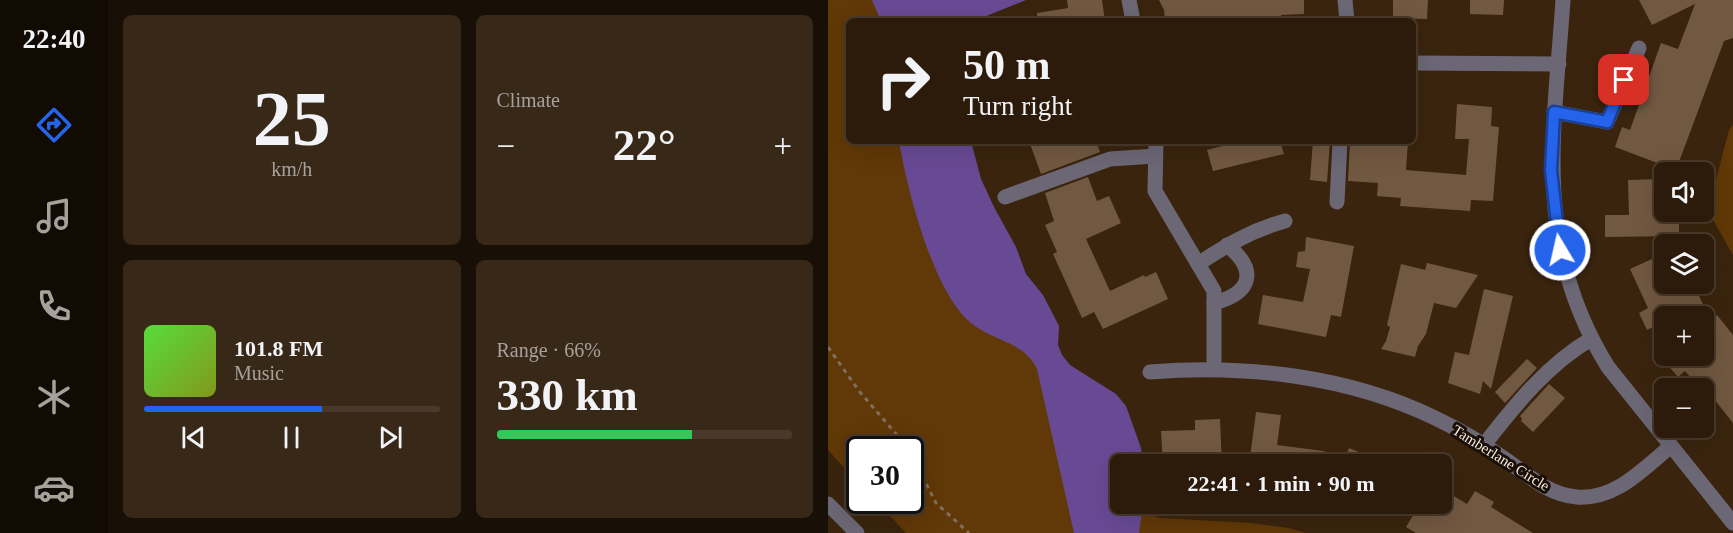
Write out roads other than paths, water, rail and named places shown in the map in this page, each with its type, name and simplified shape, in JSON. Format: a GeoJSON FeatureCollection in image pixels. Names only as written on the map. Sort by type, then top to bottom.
{"type":"FeatureCollection","features":[{"type":"Feature","properties":{"kind":"street"},"geometry":{"type":"LineString","coordinates":[[1128,0],[1132,18]]}},
{"type":"Feature","properties":{"kind":"street"},"geometry":{"type":"LineString","coordinates":[[1345,0],[1347,18]]}},
{"type":"Feature","properties":{"kind":"street"},"geometry":{"type":"LineString","coordinates":[[1563,0],[1551,170],[1560,250],[1572,296],[1591,339],[1608,367],[1733,523]]}},
{"type":"Feature","properties":{"kind":"street"},"geometry":{"type":"LineString","coordinates":[[1554,112],[1607,122],[1639,48]]}},
{"type":"Feature","properties":{"kind":"street"},"geometry":{"type":"LineString","coordinates":[[1416,63],[1558,64]]}},
{"type":"Feature","properties":{"kind":"street"},"geometry":{"type":"LineString","coordinates":[[1337,202],[1340,144]]}},
{"type":"Feature","properties":{"kind":"street"},"geometry":{"type":"LineString","coordinates":[[1005,197],[1110,159],[1156,149],[1155,192],[1214,291],[1214,369]]}},
{"type":"Feature","properties":{"kind":"street"},"geometry":{"type":"LineString","coordinates":[[1198,264],[1259,228],[1285,221]]}},
{"type":"Feature","properties":{"kind":"street"},"geometry":{"type":"LineString","coordinates":[[1214,303],[1242,291],[1246,283],[1241,256],[1227,245]]}},
{"type":"Feature","properties":{"kind":"street"},"geometry":{"type":"LineString","coordinates":[[1484,445],[1505,418],[1564,355],[1591,339]]}},
{"type":"Feature","properties":{"kind":"street","name":"Tamberlane Circle"},"geometry":{"type":"LineString","coordinates":[[1150,372],[1214,369],[1274,374],[1357,391],[1434,417],[1484,445],[1541,485],[1566,495],[1579,497],[1606,493],[1622,486],[1671,446]]}},
{"type":"Feature","properties":{"kind":"street"},"geometry":{"type":"LineString","coordinates":[[828,504],[857,533]]}}]}
